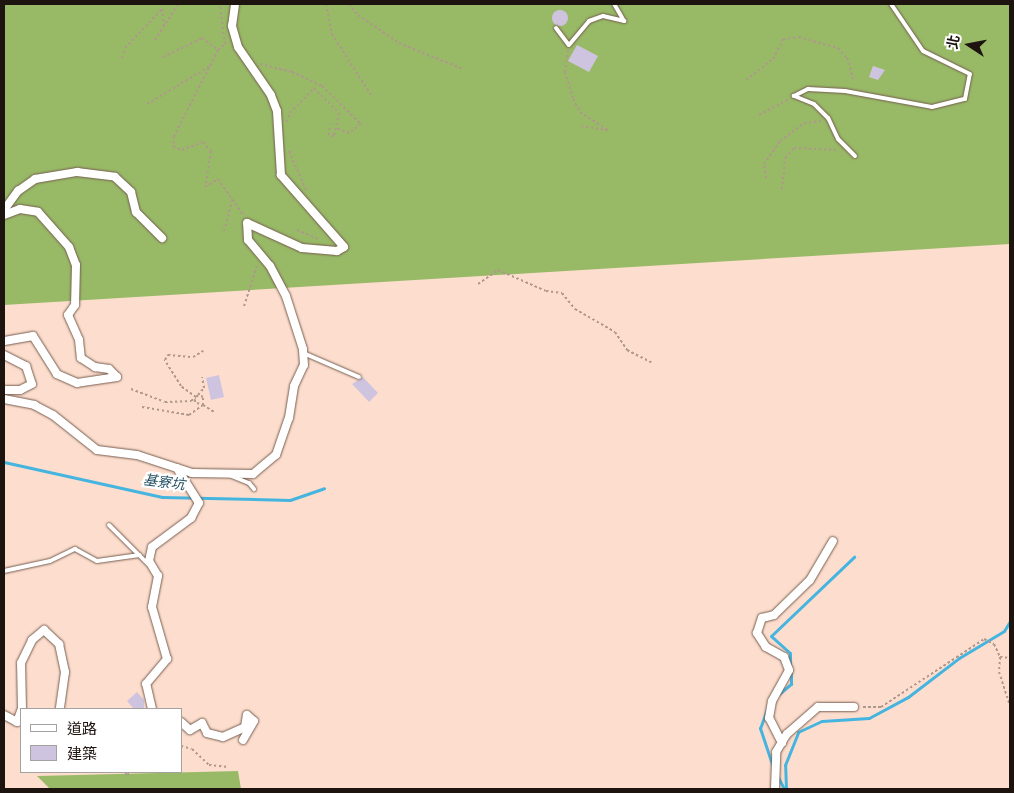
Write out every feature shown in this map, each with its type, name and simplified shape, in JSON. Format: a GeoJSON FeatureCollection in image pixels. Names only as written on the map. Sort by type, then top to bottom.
{"type":"FeatureCollection","features":[{"type":"Feature","properties":{"kind":"street"},"geometry":{"type":"LineString","coordinates":[[4,399],[34,405],[53,415],[97,450],[137,455],[192,473],[253,474],[276,455],[289,418],[294,386],[304,365],[303,353],[286,296],[264,257],[248,240],[247,223],[302,248],[334,251],[344,247],[281,175],[277,111],[234,34],[235,4]]}},
{"type":"Feature","properties":{"kind":"street"},"geometry":{"type":"LineString","coordinates":[[4,210],[18,191],[35,179],[77,172],[115,177],[131,192],[136,212],[162,238]]}},
{"type":"Feature","properties":{"kind":"street"},"geometry":{"type":"LineString","coordinates":[[4,215],[20,208],[38,212],[69,247],[76,265],[75,305],[68,315],[78,340],[80,358],[95,367],[109,369],[117,377],[77,383],[57,374],[33,336],[4,341]]}},
{"type":"Feature","properties":{"kind":"street"},"geometry":{"type":"LineString","coordinates":[[4,355],[26,366],[32,384],[20,390],[4,390]]}},
{"type":"Feature","properties":{"kind":"street"},"geometry":{"type":"LineString","coordinates":[[152,708],[146,684],[167,659],[152,607],[158,576],[149,561],[152,547],[191,518],[199,503],[177,468]]}},
{"type":"Feature","properties":{"kind":"street"},"geometry":{"type":"LineString","coordinates":[[782,743],[769,718],[772,701],[789,670],[784,658],[766,647],[757,634],[762,618],[774,615],[810,580],[833,541]]}},
{"type":"Feature","properties":{"kind":"street"},"geometry":{"type":"LineString","coordinates":[[22,708],[21,663],[32,640],[44,630],[59,644],[65,672],[60,708]]}},
{"type":"Feature","properties":{"kind":"street"},"geometry":{"type":"LineString","coordinates":[[775,789],[776,752],[782,743],[818,707],[854,707]]}},
{"type":"Feature","properties":{"kind":"street"},"geometry":{"type":"LineString","coordinates":[[4,715],[17,722],[20,715]]}},
{"type":"Feature","properties":{"kind":"street"},"geometry":{"type":"LineString","coordinates":[[182,723],[190,730],[202,723],[207,733],[223,737],[245,727],[247,715],[254,721],[244,740]]}},
{"type":"Feature","properties":{"kind":"lane"},"geometry":{"type":"LineString","coordinates":[[556,28],[569,45],[589,21],[603,16],[624,21],[614,4]]}},
{"type":"Feature","properties":{"kind":"lane"},"geometry":{"type":"LineString","coordinates":[[794,96],[808,89],[845,90],[932,107],[965,99],[970,74],[923,52],[891,4]]}},
{"type":"Feature","properties":{"kind":"lane"},"geometry":{"type":"LineString","coordinates":[[794,96],[814,104],[830,122],[838,139],[855,156]]}},
{"type":"Feature","properties":{"kind":"lane"},"geometry":{"type":"LineString","coordinates":[[303,353],[359,377]]}},
{"type":"Feature","properties":{"kind":"lane"},"geometry":{"type":"LineString","coordinates":[[225,473],[249,483],[254,489]]}},
{"type":"Feature","properties":{"kind":"lane"},"geometry":{"type":"LineString","coordinates":[[109,525],[155,571]]}},
{"type":"Feature","properties":{"kind":"lane"},"geometry":{"type":"LineString","coordinates":[[4,571],[50,560],[75,549],[98,560],[140,555]]}},
{"type":"Feature","properties":{"kind":"path"},"geometry":{"type":"LineString","coordinates":[[155,40],[178,4]]}},
{"type":"Feature","properties":{"kind":"path"},"geometry":{"type":"LineString","coordinates":[[220,4],[225,44],[218,50],[213,64],[174,136],[173,146],[182,150],[204,142],[211,151],[205,187],[218,179],[247,223]]}},
{"type":"Feature","properties":{"kind":"path"},"geometry":{"type":"LineString","coordinates":[[326,4],[332,34],[371,95]]}},
{"type":"Feature","properties":{"kind":"path"},"geometry":{"type":"LineString","coordinates":[[348,4],[358,15],[399,43],[463,69]]}},
{"type":"Feature","properties":{"kind":"path"},"geometry":{"type":"LineString","coordinates":[[122,58],[125,48],[162,9],[164,26]]}},
{"type":"Feature","properties":{"kind":"path"},"geometry":{"type":"LineString","coordinates":[[163,57],[202,38],[218,50]]}},
{"type":"Feature","properties":{"kind":"path"},"geometry":{"type":"LineString","coordinates":[[746,80],[773,59],[783,39],[799,38],[838,48],[847,58],[853,79]]}},
{"type":"Feature","properties":{"kind":"path"},"geometry":{"type":"LineString","coordinates":[[569,45],[565,72],[568,88],[580,112],[608,130],[581,126]]}},
{"type":"Feature","properties":{"kind":"path"},"geometry":{"type":"LineString","coordinates":[[249,63],[292,72],[322,86],[361,124],[349,133],[335,128]]}},
{"type":"Feature","properties":{"kind":"path"},"geometry":{"type":"LineString","coordinates":[[147,104],[174,89],[183,79],[213,64]]}},
{"type":"Feature","properties":{"kind":"path"},"geometry":{"type":"LineString","coordinates":[[286,127],[290,113],[314,88],[339,113],[334,136],[329,135],[330,124]]}},
{"type":"Feature","properties":{"kind":"path"},"geometry":{"type":"LineString","coordinates":[[759,115],[794,96]]}},
{"type":"Feature","properties":{"kind":"path"},"geometry":{"type":"LineString","coordinates":[[766,178],[764,164],[794,129],[804,123],[830,122]]}},
{"type":"Feature","properties":{"kind":"path"},"geometry":{"type":"LineString","coordinates":[[289,147],[293,167],[310,197]]}},
{"type":"Feature","properties":{"kind":"path"},"geometry":{"type":"LineString","coordinates":[[782,189],[786,158],[794,148],[838,150],[855,156]]}},
{"type":"Feature","properties":{"kind":"path"},"geometry":{"type":"LineString","coordinates":[[224,231],[232,198]]}},
{"type":"Feature","properties":{"kind":"path"},"geometry":{"type":"LineString","coordinates":[[297,230],[334,251]]}},
{"type":"Feature","properties":{"kind":"path"},"geometry":{"type":"LineString","coordinates":[[244,306],[264,257]]}},
{"type":"Feature","properties":{"kind":"path"},"geometry":{"type":"LineString","coordinates":[[478,284],[498,270],[546,291],[562,293],[575,309],[615,332],[627,350],[653,363]]}},
{"type":"Feature","properties":{"kind":"path"},"geometry":{"type":"LineString","coordinates":[[197,396],[181,386],[165,360],[168,355],[193,357],[203,351]]}},
{"type":"Feature","properties":{"kind":"path"},"geometry":{"type":"LineString","coordinates":[[202,377],[204,388],[197,396],[197,403],[214,412]]}},
{"type":"Feature","properties":{"kind":"path"},"geometry":{"type":"LineString","coordinates":[[131,389],[166,402],[197,396],[203,397],[203,405]]}},
{"type":"Feature","properties":{"kind":"path"},"geometry":{"type":"LineString","coordinates":[[142,407],[189,415],[203,405]]}},
{"type":"Feature","properties":{"kind":"path"},"geometry":{"type":"LineString","coordinates":[[854,707],[881,707],[984,639],[994,644],[1000,657],[999,672],[1010,706]]}},
{"type":"Feature","properties":{"kind":"path"},"geometry":{"type":"LineString","coordinates":[[1000,657],[1010,658]]}},
{"type":"Feature","properties":{"kind":"path"},"geometry":{"type":"LineString","coordinates":[[182,746],[192,749],[209,765],[228,767]]}},
{"type":"Feature","properties":{"kind":"green space"},"geometry":{"type":"Polygon","coordinates":[[[4,4],[1010,4],[1010,244],[4,305],[4,4]]]}},
{"type":"Feature","properties":{"kind":"green space"},"geometry":{"type":"Polygon","coordinates":[[[238,771],[241,789],[50,789],[37,776],[182,773],[238,771]]]}},
{"type":"Feature","properties":{"kind":"building"},"geometry":{"type":"Polygon","coordinates":[[[560,10],[568,18],[560,26],[552,18],[560,10]]]}},
{"type":"Feature","properties":{"kind":"building"},"geometry":{"type":"Polygon","coordinates":[[[577,45],[598,56],[589,72],[568,61],[577,45]]]}},
{"type":"Feature","properties":{"kind":"building"},"geometry":{"type":"Polygon","coordinates":[[[873,66],[885,70],[878,80],[869,77],[873,66]]]}},
{"type":"Feature","properties":{"kind":"building"},"geometry":{"type":"Polygon","coordinates":[[[219,375],[224,397],[211,400],[206,378],[219,375]]]}},
{"type":"Feature","properties":{"kind":"building"},"geometry":{"type":"Polygon","coordinates":[[[363,377],[378,393],[369,402],[352,384],[363,377]]]}},
{"type":"Feature","properties":{"kind":"building"},"geometry":{"type":"Polygon","coordinates":[[[137,692],[144,700],[144,708],[133,708],[127,701],[137,692]]]}},
{"type":"Feature","properties":{"kind":"waterway","name":"基寮坑"},"geometry":{"type":"LineString","coordinates":[[4,462],[162,497],[290,500],[324,488]]}},
{"type":"Feature","properties":{"kind":"waterway"},"geometry":{"type":"LineString","coordinates":[[790,667],[790,653],[771,636],[854,557]]}},
{"type":"Feature","properties":{"kind":"waterway"},"geometry":{"type":"LineString","coordinates":[[786,789],[785,765],[798,732],[822,721],[869,718],[908,697],[959,658],[1004,631],[1010,621]]}},
{"type":"Feature","properties":{"kind":"waterway"},"geometry":{"type":"LineString","coordinates":[[779,694],[791,684],[791,673]]}},
{"type":"Feature","properties":{"kind":"waterway"},"geometry":{"type":"LineString","coordinates":[[770,701],[760,728],[773,767]]}},
{"type":"Feature","properties":{"kind":"waterway"},"geometry":{"type":"LineString","coordinates":[[778,777],[784,789]]}}]}
